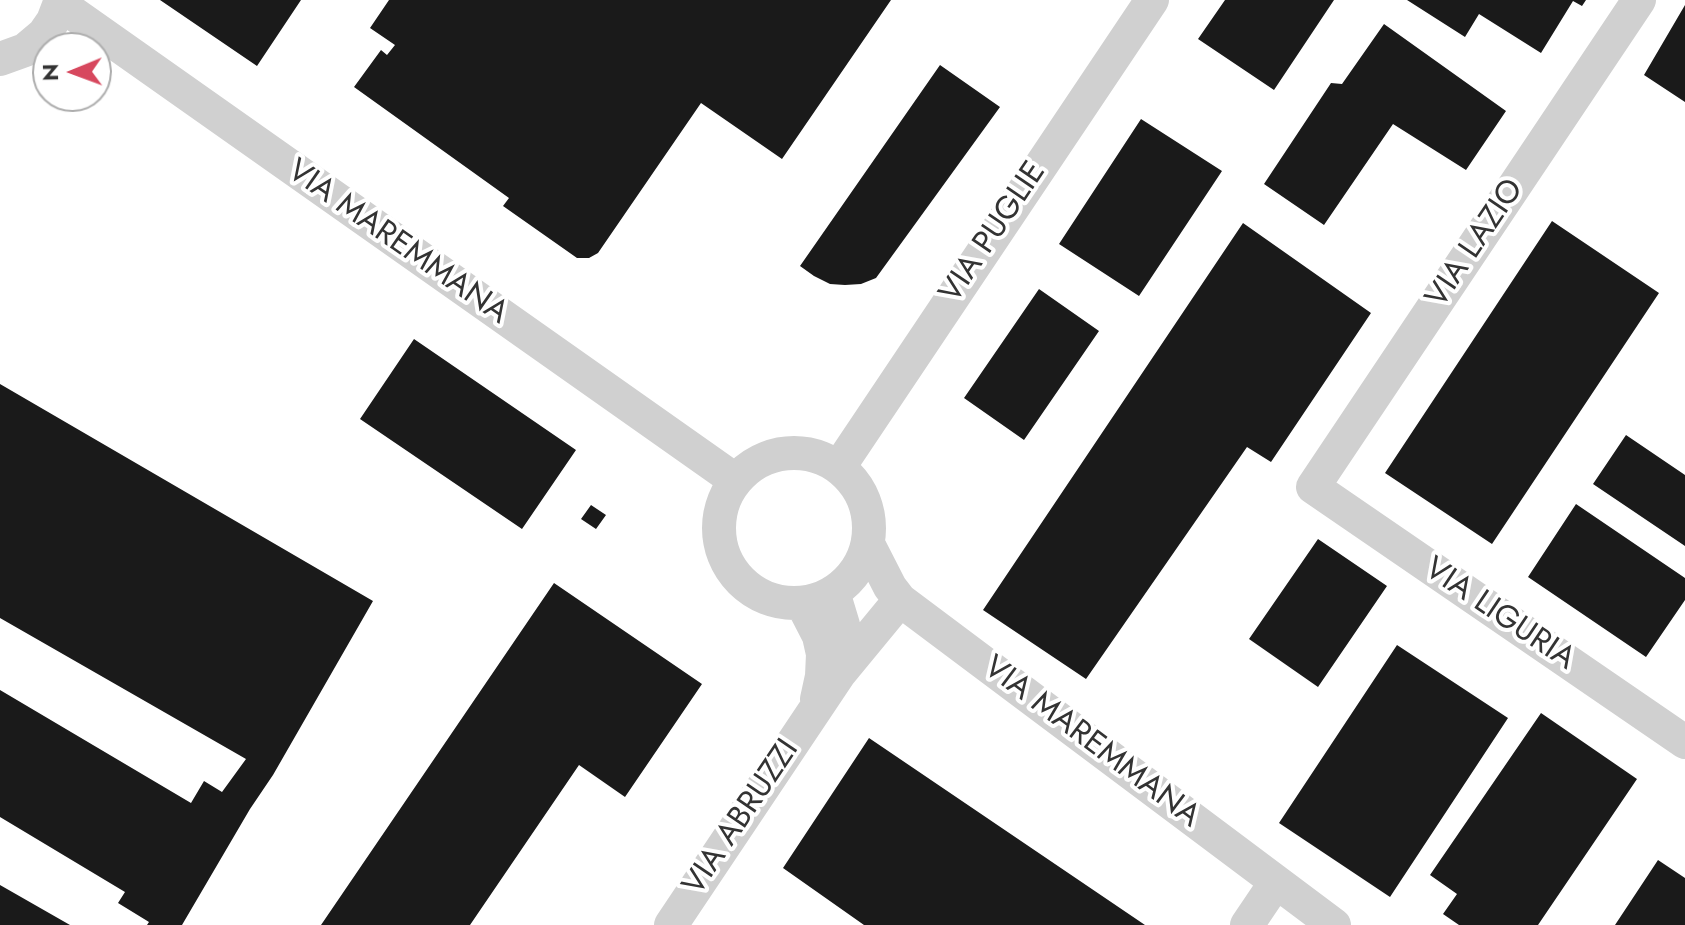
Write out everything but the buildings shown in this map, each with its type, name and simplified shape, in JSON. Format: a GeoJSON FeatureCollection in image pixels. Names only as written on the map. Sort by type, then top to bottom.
{"type":"FeatureCollection","features":[{"type":"Feature","properties":{"kind":"street","name":"VIA PUGLIE"},"geometry":{"type":"LineString","coordinates":[[839,467],[1152,0]]}},
{"type":"Feature","properties":{"kind":"street","name":"VIA LAZIO"},"geometry":{"type":"LineString","coordinates":[[1313,487],[1639,0]]}},
{"type":"Feature","properties":{"kind":"street"},"geometry":{"type":"LineString","coordinates":[[0,59],[25,50],[44,34],[60,2]]}},
{"type":"Feature","properties":{"kind":"street","name":"VIA MAREMMANA"},"geometry":{"type":"LineString","coordinates":[[60,2],[735,480]]}},
{"type":"Feature","properties":{"kind":"street"},"geometry":{"type":"LineString","coordinates":[[803,452],[827,459],[839,467],[859,489],[867,510],[868,544],[854,573],[818,597],[775,601],[757,594],[737,577],[721,545],[719,522],[724,498],[735,480],[756,462],[778,453],[803,452]]}},
{"type":"Feature","properties":{"kind":"street","name":"VIA LIGURIA"},"geometry":{"type":"LineString","coordinates":[[1313,487],[1685,742]]}},
{"type":"Feature","properties":{"kind":"street","name":"VIA MAREMMANA"},"geometry":{"type":"LineString","coordinates":[[868,544],[900,600],[1334,925]]}},
{"type":"Feature","properties":{"kind":"street"},"geometry":{"type":"LineString","coordinates":[[818,597],[843,625],[845,641],[839,674]]}},
{"type":"Feature","properties":{"kind":"street","name":"VIA ABRUZZI"},"geometry":{"type":"LineString","coordinates":[[814,711],[822,676],[823,654],[819,636],[818,597]]}},
{"type":"Feature","properties":{"kind":"street","name":"VIA ABRUZZI"},"geometry":{"type":"LineString","coordinates":[[671,925],[839,674],[900,600]]}},
{"type":"Feature","properties":{"kind":"street"},"geometry":{"type":"LineString","coordinates":[[1247,925],[1276,882]]}}]}
